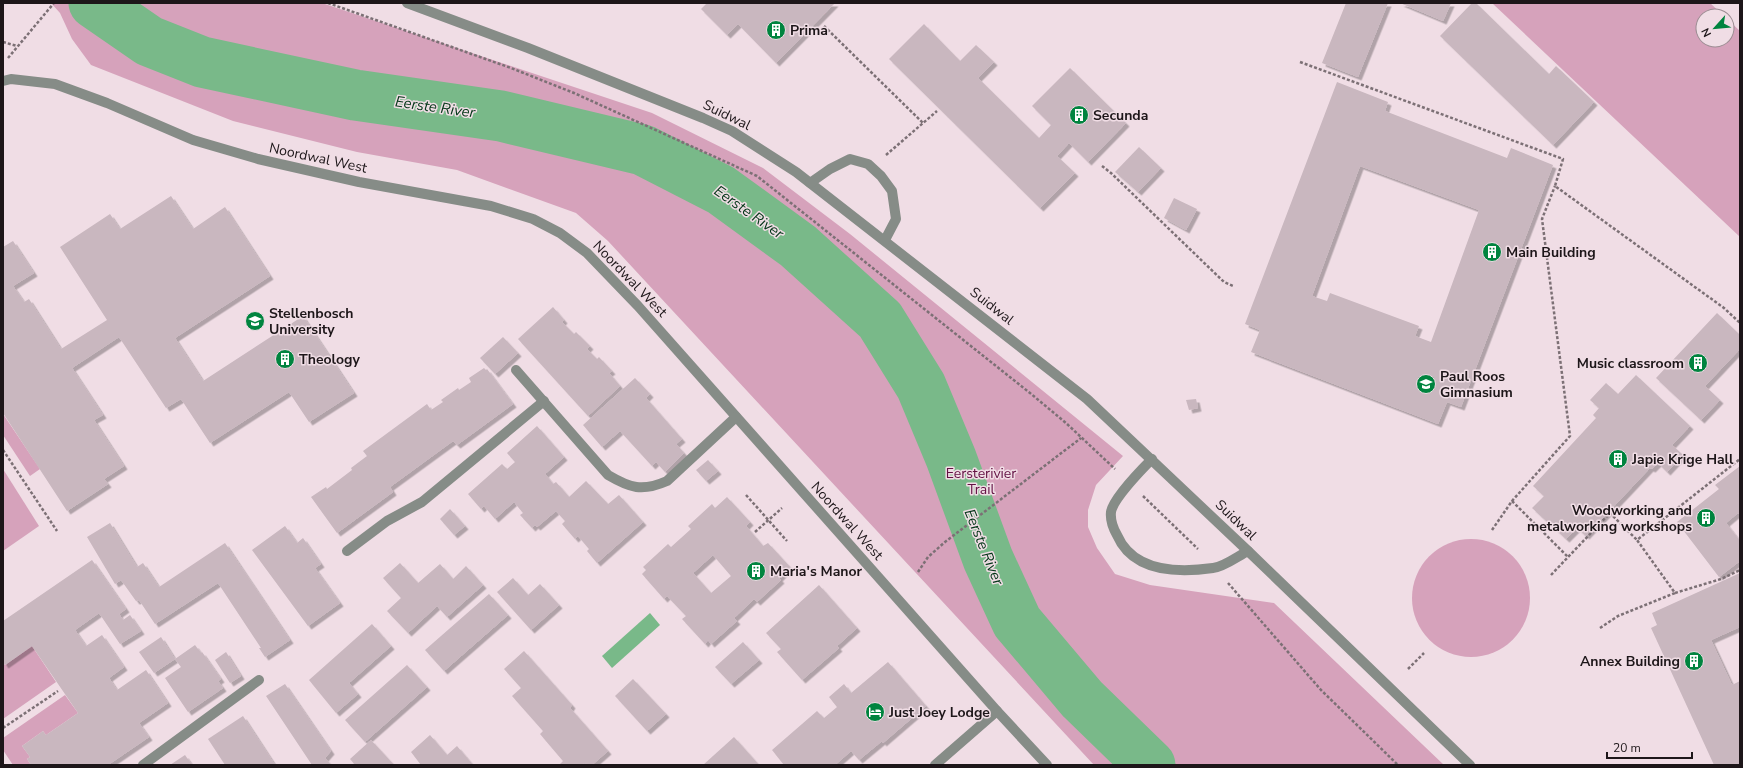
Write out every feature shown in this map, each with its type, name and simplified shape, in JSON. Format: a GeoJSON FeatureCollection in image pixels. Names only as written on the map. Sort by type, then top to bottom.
{"type":"FeatureCollection","features":[{"type":"Feature","properties":{"kind":"street","name":"Suidwal"},"geometry":{"type":"LineString","coordinates":[[407,3],[528,48],[703,118],[732,131],[810,183],[1087,398],[1470,765]]}},
{"type":"Feature","properties":{"kind":"street","name":"Noordwal West"},"geometry":{"type":"LineString","coordinates":[[3,81],[11,79],[56,84],[107,103],[193,140],[258,159],[359,182],[490,206],[533,219],[560,233],[587,253],[638,306],[997,711],[1047,765]]}},
{"type":"Feature","properties":{"kind":"street"},"geometry":{"type":"LineString","coordinates":[[810,183],[830,169],[850,159],[868,164],[881,176],[892,191],[896,219],[885,240]]}},
{"type":"Feature","properties":{"kind":"street"},"geometry":{"type":"LineString","coordinates":[[516,370],[608,474],[623,484],[638,488],[655,486],[667,481],[736,417]]}},
{"type":"Feature","properties":{"kind":"street"},"geometry":{"type":"LineString","coordinates":[[348,551],[387,521],[422,502],[544,401]]}},
{"type":"Feature","properties":{"kind":"street"},"geometry":{"type":"LineString","coordinates":[[1152,459],[1130,483],[1111,511],[1112,524],[1119,540],[1132,556],[1151,566],[1175,570],[1215,568],[1248,551]]}},
{"type":"Feature","properties":{"kind":"street"},"geometry":{"type":"LineString","coordinates":[[143,765],[259,680]]}},
{"type":"Feature","properties":{"kind":"street"},"geometry":{"type":"LineString","coordinates":[[935,765],[997,711]]}},
{"type":"Feature","properties":{"kind":"path"},"geometry":{"type":"LineString","coordinates":[[8,58],[54,3]]}},
{"type":"Feature","properties":{"kind":"path"},"geometry":{"type":"LineString","coordinates":[[328,3],[511,68],[574,94],[757,176],[1024,388],[1130,483],[1192,541],[1321,690],[1398,765]]}},
{"type":"Feature","properties":{"kind":"path"},"geometry":{"type":"LineString","coordinates":[[824,26],[923,123]]}},
{"type":"Feature","properties":{"kind":"path"},"geometry":{"type":"LineString","coordinates":[[3,42],[17,46]]}},
{"type":"Feature","properties":{"kind":"path"},"geometry":{"type":"LineString","coordinates":[[1300,62],[1563,159],[1555,186],[1542,219],[1570,436],[1512,501],[1492,530]]}},
{"type":"Feature","properties":{"kind":"path"},"geometry":{"type":"LineString","coordinates":[[887,155],[937,111]]}},
{"type":"Feature","properties":{"kind":"path"},"geometry":{"type":"LineString","coordinates":[[1102,166],[1224,282],[1234,286]]}},
{"type":"Feature","properties":{"kind":"path"},"geometry":{"type":"LineString","coordinates":[[1555,186],[1724,308],[1740,323]]}},
{"type":"Feature","properties":{"kind":"path"},"geometry":{"type":"LineString","coordinates":[[918,572],[928,557],[945,542],[1081,438]]}},
{"type":"Feature","properties":{"kind":"path"},"geometry":{"type":"LineString","coordinates":[[3,450],[57,532]]}},
{"type":"Feature","properties":{"kind":"path"},"geometry":{"type":"LineString","coordinates":[[1638,540],[1740,459]]}},
{"type":"Feature","properties":{"kind":"path"},"geometry":{"type":"LineString","coordinates":[[746,495],[787,541]]}},
{"type":"Feature","properties":{"kind":"path"},"geometry":{"type":"LineString","coordinates":[[1512,501],[1568,557]]}},
{"type":"Feature","properties":{"kind":"path"},"geometry":{"type":"LineString","coordinates":[[755,532],[782,508]]}},
{"type":"Feature","properties":{"kind":"path"},"geometry":{"type":"LineString","coordinates":[[1551,574],[1610,513],[1638,540],[1675,593]]}},
{"type":"Feature","properties":{"kind":"path"},"geometry":{"type":"LineString","coordinates":[[1600,628],[1618,616],[1675,593],[1721,579],[1740,570]]}},
{"type":"Feature","properties":{"kind":"path"},"geometry":{"type":"LineString","coordinates":[[1408,669],[1424,653]]}},
{"type":"Feature","properties":{"kind":"path"},"geometry":{"type":"LineString","coordinates":[[3,728],[58,691]]}},
{"type":"Feature","properties":{"kind":"green space","name":"Eersterivier Trail"},"geometry":{"type":"Polygon","coordinates":[[[51,3],[322,3],[652,113],[763,168],[850,234],[1123,456],[1096,485],[1088,510],[1088,527],[1097,548],[1115,574],[1150,585],[1274,603],[1444,765],[1094,765],[608,241],[576,213],[457,170],[357,152],[233,121],[91,65],[72,39],[60,13],[51,3]]]}},
{"type":"Feature","properties":{"kind":"green space"},"geometry":{"type":"Polygon","coordinates":[[[1492,3],[1710,3],[1715,8],[1695,8],[1695,48],[1735,48],[1735,26],[1740,31],[1740,237],[1492,3]]]}},
{"type":"Feature","properties":{"kind":"green space"},"geometry":{"type":"Polygon","coordinates":[[[3,414],[40,469],[30,476],[3,435],[3,414]]]}},
{"type":"Feature","properties":{"kind":"green space"},"geometry":{"type":"Polygon","coordinates":[[[3,469],[39,526],[3,551],[3,469]]]}},
{"type":"Feature","properties":{"kind":"green space"},"geometry":{"type":"Polygon","coordinates":[[[1471,539],[1494,543],[1513,556],[1526,575],[1530,598],[1526,621],[1513,640],[1494,653],[1471,657],[1448,653],[1429,640],[1416,621],[1412,598],[1416,575],[1429,556],[1448,543],[1471,539]]]}},
{"type":"Feature","properties":{"kind":"green space"},"geometry":{"type":"Polygon","coordinates":[[[32,646],[56,682],[3,719],[3,662],[5,665],[32,646]]]}},
{"type":"Feature","properties":{"kind":"green space"},"geometry":{"type":"Polygon","coordinates":[[[65,695],[78,713],[46,735],[43,731],[22,746],[30,757],[27,759],[31,765],[13,765],[3,750],[3,738],[65,695]]]}},
{"type":"Feature","properties":{"kind":"shaded area"},"geometry":{"type":"Polygon","coordinates":[[[650,613],[660,625],[612,668],[602,656],[650,613]]]}},
{"type":"Feature","properties":{"kind":"building","name":"Prima"},"geometry":{"type":"Polygon","coordinates":[[[707,3],[835,3],[776,63],[738,24],[727,35],[701,9],[707,3]]]}},
{"type":"Feature","properties":{"kind":"building"},"geometry":{"type":"Polygon","coordinates":[[[1346,3],[1388,3],[1358,77],[1322,63],[1346,3]]]}},
{"type":"Feature","properties":{"kind":"building"},"geometry":{"type":"Polygon","coordinates":[[[1400,3],[1451,3],[1443,21],[1400,3]]]}},
{"type":"Feature","properties":{"kind":"building"},"geometry":{"type":"Polygon","coordinates":[[[1472,3],[1476,3],[1549,74],[1556,66],[1594,102],[1553,145],[1440,36],[1472,3]]]}},
{"type":"Feature","properties":{"kind":"building","name":"Secunda"},"geometry":{"type":"Polygon","coordinates":[[[924,24],[960,61],[976,45],[994,62],[978,78],[1039,138],[1051,125],[1032,106],[1070,68],[1126,123],[1088,162],[1069,143],[1057,156],[1075,173],[1040,208],[889,59],[924,24]]]}},
{"type":"Feature","properties":{"kind":"building","name":"Main Building"},"geometry":{"type":"Polygon","coordinates":[[[1337,82],[1388,102],[1385,111],[1507,158],[1511,148],[1553,165],[1461,407],[1447,402],[1438,424],[1251,352],[1260,330],[1245,324],[1337,82]],[[1360,166],[1312,296],[1327,301],[1330,293],[1419,326],[1415,336],[1431,342],[1479,210],[1360,166]]]}},
{"type":"Feature","properties":{"kind":"building"},"geometry":{"type":"Polygon","coordinates":[[[1139,147],[1161,168],[1138,192],[1115,172],[1139,147]]]}},
{"type":"Feature","properties":{"kind":"building","name":"Theology"},"geometry":{"type":"Polygon","coordinates":[[[171,196],[193,229],[225,207],[270,276],[175,338],[203,381],[303,316],[354,393],[309,422],[289,392],[210,443],[181,399],[166,408],[119,337],[72,368],[103,415],[94,420],[124,466],[104,479],[108,484],[67,511],[3,413],[3,247],[13,241],[34,273],[13,286],[24,302],[29,299],[61,349],[107,320],[60,247],[110,214],[120,229],[171,196]]]}},
{"type":"Feature","properties":{"kind":"building"},"geometry":{"type":"Polygon","coordinates":[[[1174,198],[1197,209],[1186,230],[1164,218],[1174,198]]]}},
{"type":"Feature","properties":{"kind":"building"},"geometry":{"type":"Polygon","coordinates":[[[553,307],[564,320],[562,322],[574,334],[576,332],[590,346],[587,349],[597,359],[599,357],[612,371],[609,373],[620,386],[588,416],[518,339],[553,307]]]}},
{"type":"Feature","properties":{"kind":"building","name":"Music classroom"},"geometry":{"type":"Polygon","coordinates":[[[1717,313],[1740,335],[1740,349],[1705,386],[1720,400],[1701,420],[1656,378],[1717,313]]]}},
{"type":"Feature","properties":{"kind":"building"},"geometry":{"type":"Polygon","coordinates":[[[503,337],[518,353],[495,374],[480,358],[503,337]]]}},
{"type":"Feature","properties":{"kind":"building"},"geometry":{"type":"Polygon","coordinates":[[[484,368],[486,370],[487,369],[513,404],[457,445],[453,441],[390,487],[393,492],[337,533],[311,497],[326,487],[327,489],[352,470],[351,468],[367,456],[363,451],[427,404],[431,410],[443,402],[441,400],[458,388],[459,390],[471,382],[469,378],[484,368]]]}},
{"type":"Feature","properties":{"kind":"building","name":"Japie Krige Hall"},"geometry":{"type":"Polygon","coordinates":[[[1636,375],[1690,426],[1672,445],[1683,455],[1667,472],[1658,463],[1652,469],[1650,468],[1586,536],[1577,528],[1566,539],[1532,508],[1544,496],[1533,486],[1596,418],[1593,415],[1599,408],[1590,400],[1606,383],[1618,394],[1636,375]]]}},
{"type":"Feature","properties":{"kind":"building"},"geometry":{"type":"Polygon","coordinates":[[[635,378],[650,394],[646,398],[682,439],[676,444],[684,453],[665,472],[656,462],[652,466],[620,431],[602,447],[583,425],[635,378]]]}},
{"type":"Feature","properties":{"kind":"building"},"geometry":{"type":"Polygon","coordinates":[[[1196,399],[1198,408],[1189,410],[1186,400],[1196,399]]]}},
{"type":"Feature","properties":{"kind":"building"},"geometry":{"type":"Polygon","coordinates":[[[537,426],[564,457],[545,474],[553,484],[556,482],[569,497],[586,481],[608,504],[619,495],[643,522],[597,563],[587,551],[589,549],[578,536],[575,539],[562,524],[565,521],[556,511],[537,527],[535,525],[532,528],[520,515],[523,513],[514,502],[495,519],[484,506],[481,509],[468,494],[502,464],[507,469],[515,462],[507,453],[537,426]]]}},
{"type":"Feature","properties":{"kind":"building"},"geometry":{"type":"Polygon","coordinates":[[[708,460],[718,471],[706,481],[696,470],[708,460]]]}},
{"type":"Feature","properties":{"kind":"building","name":"Woodworking and metalworking workshops"},"geometry":{"type":"Polygon","coordinates":[[[1740,466],[1740,515],[1738,513],[1726,523],[1740,541],[1740,561],[1719,577],[1677,522],[1719,489],[1715,485],[1740,466]]]}},
{"type":"Feature","properties":{"kind":"building","name":"Maria's Manor"},"geometry":{"type":"Polygon","coordinates":[[[727,497],[750,522],[746,526],[763,546],[768,543],[790,567],[779,578],[781,580],[757,602],[754,599],[734,618],[737,621],[711,644],[708,640],[705,644],[682,619],[686,616],[667,596],[664,599],[642,574],[646,570],[643,567],[668,544],[671,547],[691,529],[688,526],[712,504],[715,508],[727,497]],[[713,555],[693,573],[711,593],[731,576],[713,555]]]}},
{"type":"Feature","properties":{"kind":"building"},"geometry":{"type":"Polygon","coordinates":[[[450,509],[465,526],[454,535],[440,519],[450,509]]]}},
{"type":"Feature","properties":{"kind":"building"},"geometry":{"type":"Polygon","coordinates":[[[110,523],[137,567],[143,563],[159,587],[225,543],[290,640],[265,657],[259,648],[261,648],[218,583],[155,624],[139,600],[136,601],[121,580],[115,584],[87,537],[110,523]]]}},
{"type":"Feature","properties":{"kind":"building"},"geometry":{"type":"Polygon","coordinates":[[[285,526],[297,543],[303,538],[321,564],[315,568],[340,603],[308,626],[252,550],[285,526]]]}},
{"type":"Feature","properties":{"kind":"building"},"geometry":{"type":"Polygon","coordinates":[[[92,560],[126,609],[119,614],[123,620],[130,615],[141,631],[120,644],[99,613],[75,630],[86,646],[102,635],[124,667],[109,678],[117,690],[146,670],[168,703],[139,723],[149,737],[108,765],[31,765],[27,759],[30,757],[22,746],[43,731],[46,735],[78,713],[32,646],[5,665],[3,662],[3,621],[92,560]]]}},
{"type":"Feature","properties":{"kind":"building"},"geometry":{"type":"Polygon","coordinates":[[[400,563],[418,583],[440,564],[453,579],[466,566],[483,585],[447,617],[437,606],[408,633],[387,611],[401,598],[383,578],[400,563]]]}},
{"type":"Feature","properties":{"kind":"building","name":"Annex Building"},"geometry":{"type":"Polygon","coordinates":[[[1740,573],[1740,627],[1711,640],[1732,685],[1740,681],[1740,765],[1714,765],[1651,628],[1657,625],[1652,613],[1740,573]]]}},
{"type":"Feature","properties":{"kind":"building"},"geometry":{"type":"Polygon","coordinates":[[[513,578],[528,595],[540,584],[559,605],[531,630],[497,592],[513,578]]]}},
{"type":"Feature","properties":{"kind":"building"},"geometry":{"type":"Polygon","coordinates":[[[819,585],[857,628],[837,646],[839,648],[802,680],[777,652],[781,649],[766,633],[819,585]]]}},
{"type":"Feature","properties":{"kind":"building"},"geometry":{"type":"Polygon","coordinates":[[[489,594],[508,615],[444,671],[425,650],[489,594]]]}},
{"type":"Feature","properties":{"kind":"building"},"geometry":{"type":"Polygon","coordinates":[[[372,624],[391,646],[349,683],[358,694],[336,713],[309,680],[372,624]]]}},
{"type":"Feature","properties":{"kind":"building"},"geometry":{"type":"Polygon","coordinates":[[[161,637],[175,659],[154,673],[139,652],[161,637]]]}},
{"type":"Feature","properties":{"kind":"building"},"geometry":{"type":"Polygon","coordinates":[[[743,642],[759,660],[731,684],[715,667],[743,642]]]}},
{"type":"Feature","properties":{"kind":"building"},"geometry":{"type":"Polygon","coordinates":[[[195,645],[201,653],[202,652],[221,679],[218,681],[223,688],[188,712],[165,678],[181,667],[175,659],[195,645]]]}},
{"type":"Feature","properties":{"kind":"building"},"geometry":{"type":"Polygon","coordinates":[[[524,651],[572,705],[570,708],[608,751],[592,765],[584,763],[582,765],[559,765],[563,761],[540,734],[543,731],[512,696],[521,688],[504,669],[524,651]]]}},
{"type":"Feature","properties":{"kind":"building"},"geometry":{"type":"Polygon","coordinates":[[[226,652],[241,676],[230,683],[215,660],[226,652]]]}},
{"type":"Feature","properties":{"kind":"building","name":"Just Joey Lodge"},"geometry":{"type":"Polygon","coordinates":[[[888,662],[926,706],[883,743],[882,741],[859,760],[851,751],[835,765],[784,765],[772,750],[817,711],[824,718],[837,707],[829,697],[844,684],[851,693],[888,662]]]}},
{"type":"Feature","properties":{"kind":"building"},"geometry":{"type":"Polygon","coordinates":[[[407,665],[427,687],[365,742],[345,720],[407,665]]]}},
{"type":"Feature","properties":{"kind":"building"},"geometry":{"type":"Polygon","coordinates":[[[633,679],[666,714],[647,731],[615,696],[633,679]]]}},
{"type":"Feature","properties":{"kind":"building"},"geometry":{"type":"Polygon","coordinates":[[[285,684],[331,751],[325,758],[331,765],[312,765],[266,696],[285,684]]]}},
{"type":"Feature","properties":{"kind":"building"},"geometry":{"type":"Polygon","coordinates":[[[243,716],[275,765],[225,765],[208,739],[243,716]]]}},
{"type":"Feature","properties":{"kind":"building"},"geometry":{"type":"Polygon","coordinates":[[[430,735],[447,755],[457,746],[473,765],[421,765],[411,752],[430,735]]]}},
{"type":"Feature","properties":{"kind":"building"},"geometry":{"type":"Polygon","coordinates":[[[734,737],[759,765],[703,765],[734,737]]]}},
{"type":"Feature","properties":{"kind":"building"},"geometry":{"type":"Polygon","coordinates":[[[371,740],[394,765],[355,765],[350,759],[371,740]]]}},
{"type":"Feature","properties":{"kind":"building"},"geometry":{"type":"Polygon","coordinates":[[[185,755],[192,765],[170,765],[185,755]]]}},
{"type":"Feature","properties":{"kind":"waterway","name":"Eerste River"},"geometry":{"type":"LineString","coordinates":[[94,3],[149,41],[202,62],[355,95],[501,116],[643,150],[721,190],[798,246],[880,320],[921,386],[951,458],[988,559],[1017,622],[1082,699],[1150,765]]}},
{"type":"Feature","properties":{"kind":"place","name":"Prima"},"geometry":{"type":"Point","coordinates":[776,30]}},
{"type":"Feature","properties":{"kind":"place","name":"Secunda"},"geometry":{"type":"Point","coordinates":[1079,115]}},
{"type":"Feature","properties":{"kind":"place","name":"Main Building"},"geometry":{"type":"Point","coordinates":[1492,252]}},
{"type":"Feature","properties":{"kind":"place","name":"Stellenbosch University"},"geometry":{"type":"Point","coordinates":[255,321]}},
{"type":"Feature","properties":{"kind":"place","name":"Theology"},"geometry":{"type":"Point","coordinates":[285,359]}},
{"type":"Feature","properties":{"kind":"place","name":"Music classroom"},"geometry":{"type":"Point","coordinates":[1698,363]}},
{"type":"Feature","properties":{"kind":"place","name":"Paul Roos Gimnasium"},"geometry":{"type":"Point","coordinates":[1426,384]}},
{"type":"Feature","properties":{"kind":"place","name":"Japie Krige Hall"},"geometry":{"type":"Point","coordinates":[1618,459]}},
{"type":"Feature","properties":{"kind":"place","name":"Woodworking and metalworking workshops"},"geometry":{"type":"Point","coordinates":[1706,518]}},
{"type":"Feature","properties":{"kind":"place","name":"Maria's Manor"},"geometry":{"type":"Point","coordinates":[756,571]}},
{"type":"Feature","properties":{"kind":"place","name":"Annex Building"},"geometry":{"type":"Point","coordinates":[1694,661]}},
{"type":"Feature","properties":{"kind":"place","name":"Just Joey Lodge"},"geometry":{"type":"Point","coordinates":[875,712]}}]}
